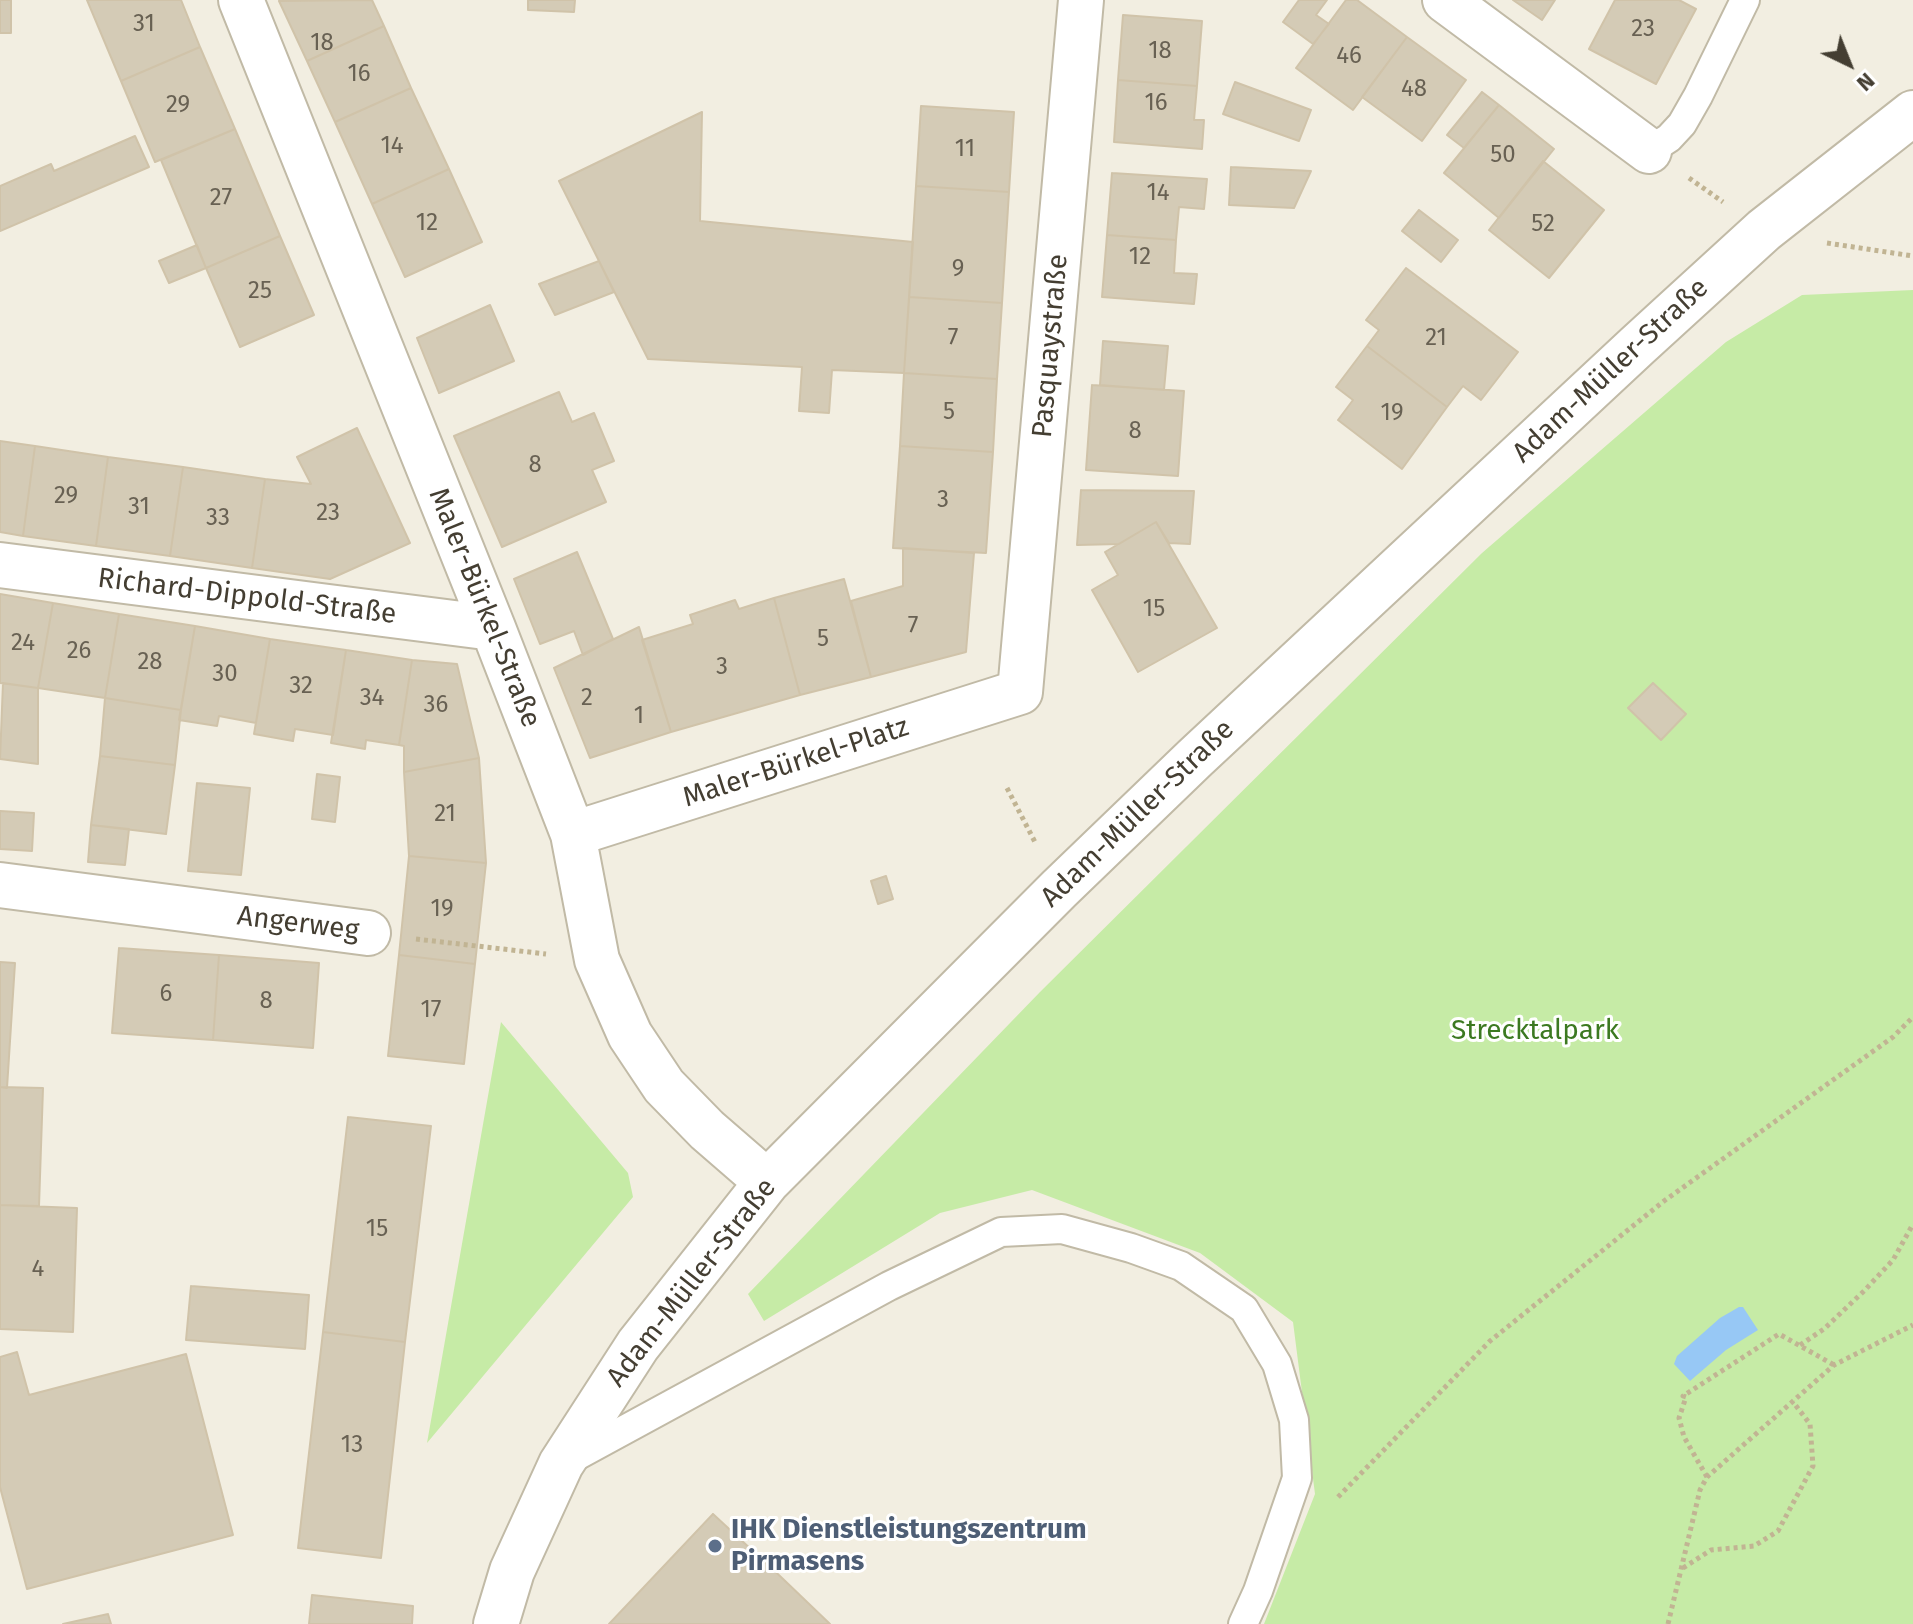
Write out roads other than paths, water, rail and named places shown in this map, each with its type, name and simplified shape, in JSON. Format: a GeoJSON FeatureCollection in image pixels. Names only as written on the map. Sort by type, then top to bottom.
{"type":"FeatureCollection","features":[{"type":"Feature","properties":{"kind":"street","name":"Maler-Bürkel-Straße"},"geometry":{"type":"LineString","coordinates":[[241,0],[573,834],[597,960],[630,1035],[664,1086],[707,1130],[767,1182]]}},
{"type":"Feature","properties":{"kind":"street","name":"Pasquaystraße"},"geometry":{"type":"LineString","coordinates":[[1020,692],[1081,0]]}},
{"type":"Feature","properties":{"kind":"street"},"geometry":{"type":"LineString","coordinates":[[1445,0],[1649,151]]}},
{"type":"Feature","properties":{"kind":"street","name":"Adam-Müller-Straße"},"geometry":{"type":"LineString","coordinates":[[496,1624],[512,1571],[561,1464],[638,1345],[767,1182],[1059,889],[1195,758],[1764,230],[1913,113]]}},
{"type":"Feature","properties":{"kind":"street","name":"Richard-Dippold-Straße"},"geometry":{"type":"LineString","coordinates":[[0,565],[493,628]]}},
{"type":"Feature","properties":{"kind":"street","name":"Maler-Bürkel-Platz"},"geometry":{"type":"LineString","coordinates":[[573,834],[1020,692]]}},
{"type":"Feature","properties":{"kind":"street","name":"Angerweg"},"geometry":{"type":"LineString","coordinates":[[0,885],[368,933]]}},
{"type":"Feature","properties":{"kind":"lane"},"geometry":{"type":"LineString","coordinates":[[1649,151],[1669,138],[1682,124],[1745,0]]}},
{"type":"Feature","properties":{"kind":"lane"},"geometry":{"type":"LineString","coordinates":[[561,1464],[889,1286],[1001,1232],[1062,1229],[1181,1266],[1244,1309],[1277,1364],[1294,1420],[1297,1478],[1258,1591],[1243,1624]]}},
{"type":"Feature","properties":{"kind":"water"},"geometry":{"type":"Polygon","coordinates":[[[1743,1307],[1758,1330],[1726,1350],[1690,1381],[1674,1364],[1677,1356],[1720,1318],[1743,1307]]]}},
{"type":"Feature","properties":{"kind":"place","name":"IHK Dienstleistungszentrum Pirmasens"},"geometry":{"type":"Point","coordinates":[715,1546]}},
{"type":"Feature","properties":{"kind":"park label","name":"Strecktalpark"},"geometry":{"type":"Point","coordinates":[1535,1031]}}]}
